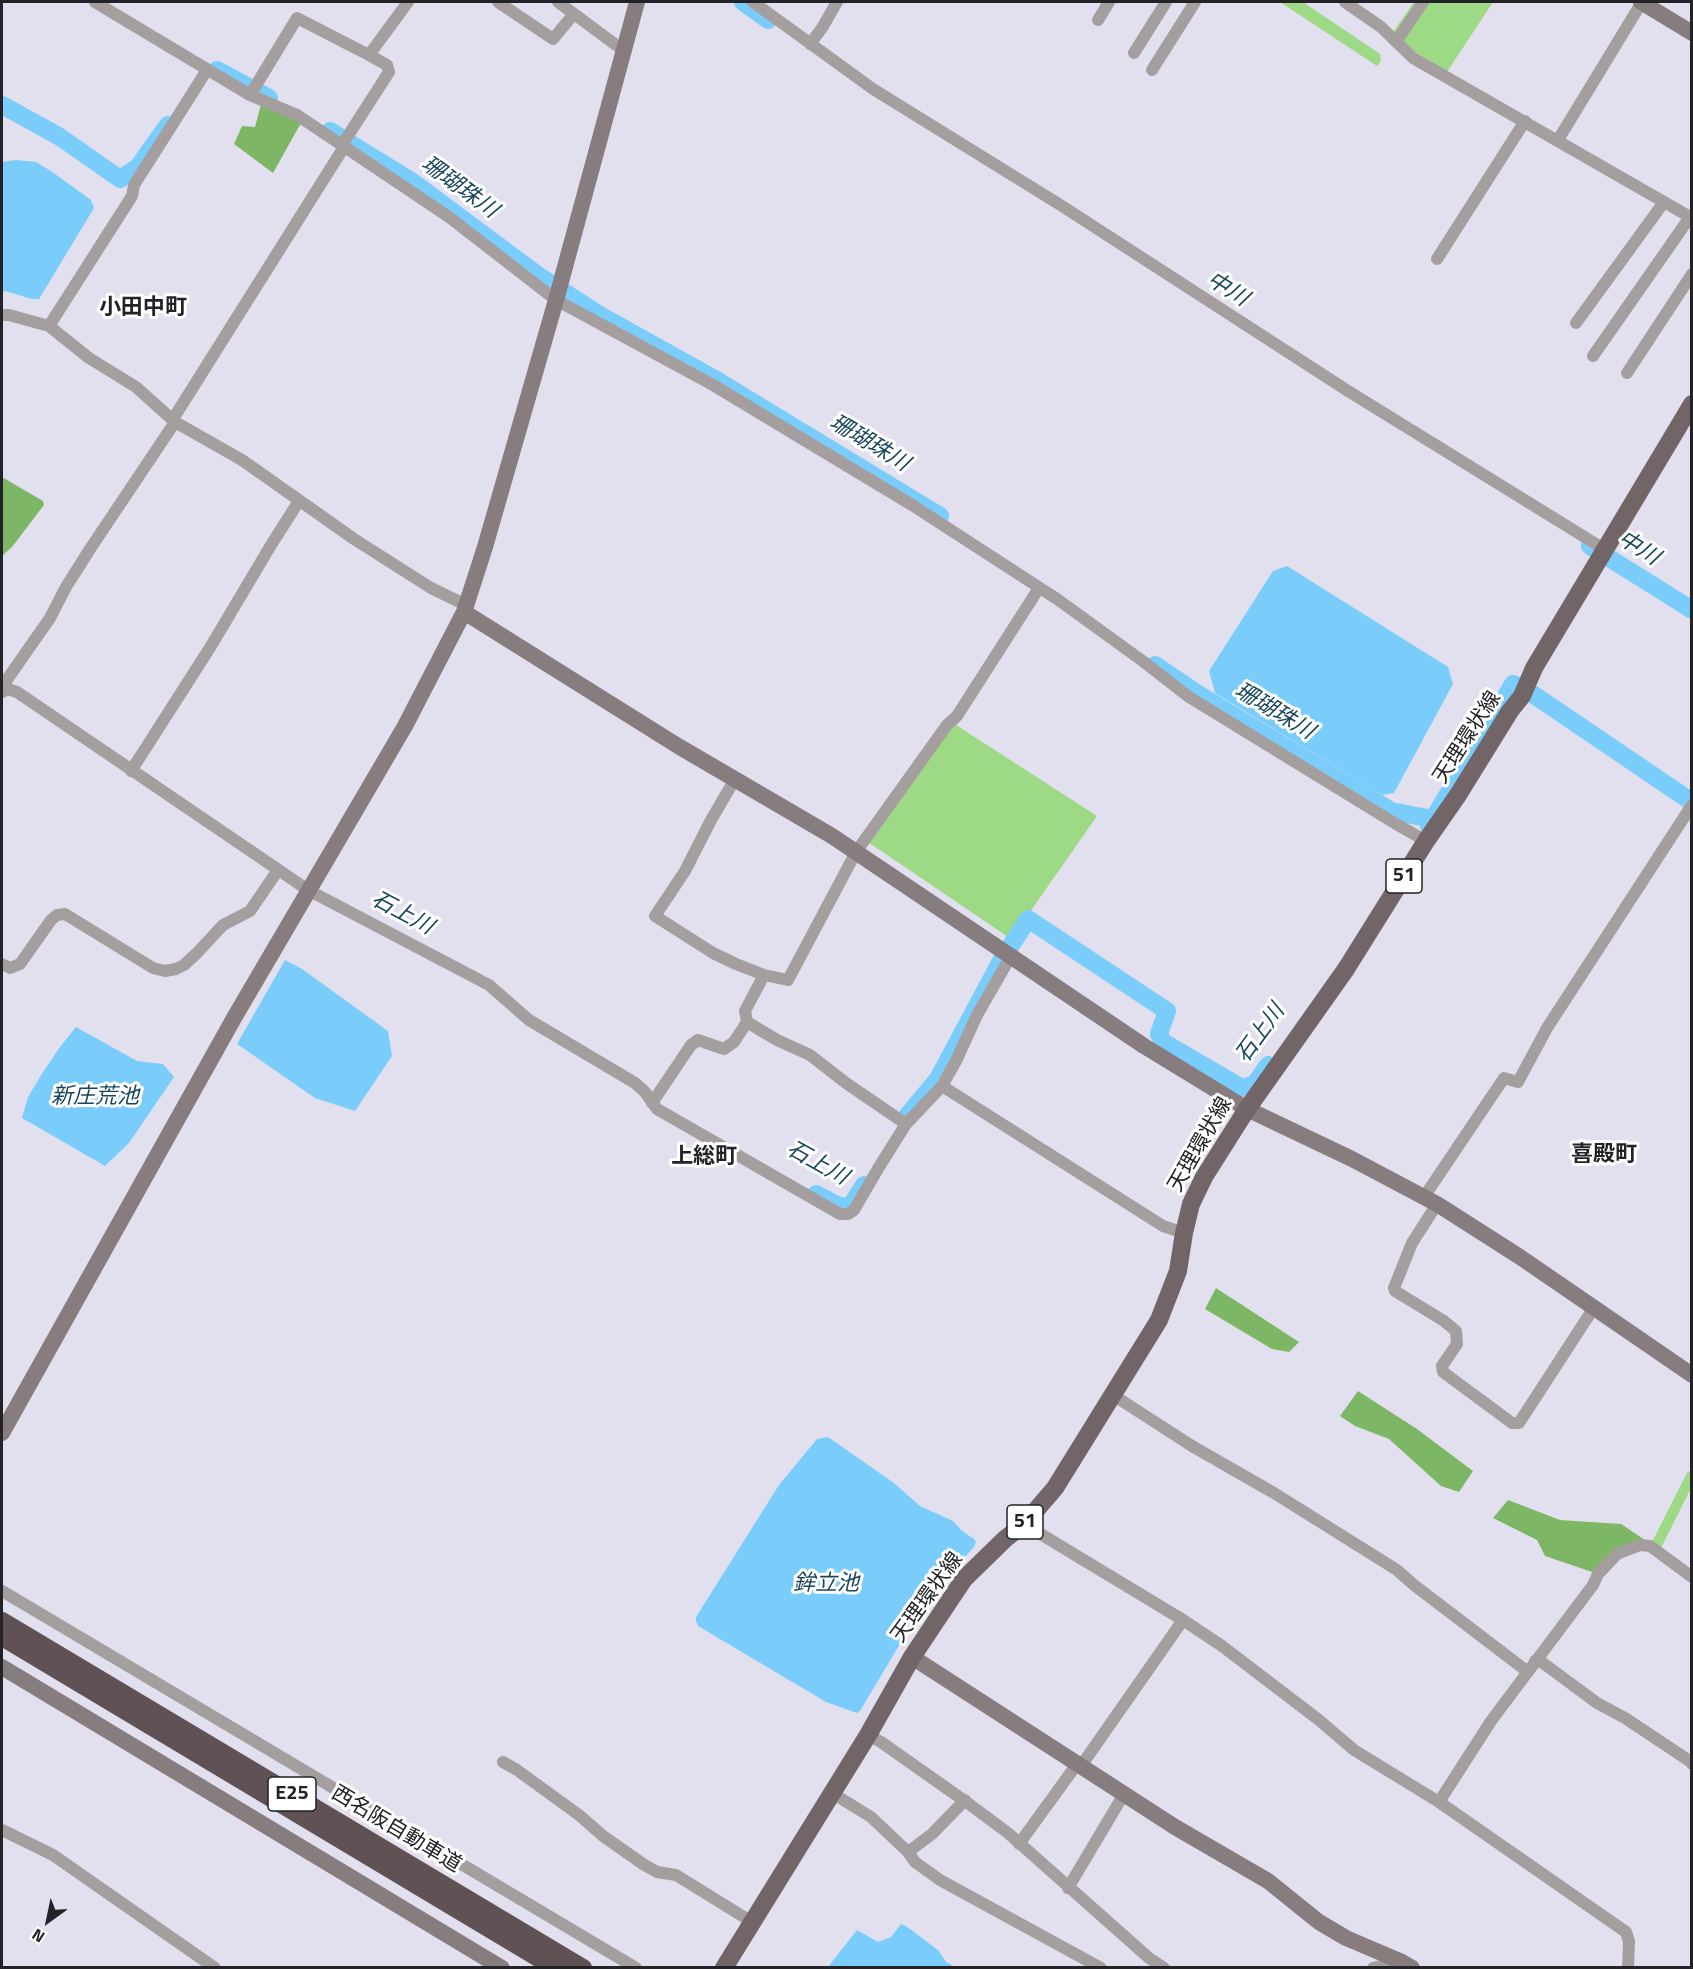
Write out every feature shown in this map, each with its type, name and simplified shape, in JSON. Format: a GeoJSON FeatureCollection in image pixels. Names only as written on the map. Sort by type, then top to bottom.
{"type":"FeatureCollection","features":[{"type":"Feature","properties":{"kind":"highway","name":"西名阪自動車道"},"geometry":{"type":"LineString","coordinates":[[2,1621],[583,1968]]}},
{"type":"Feature","properties":{"kind":"highway","name":"西名阪自動車道"},"geometry":{"type":"LineString","coordinates":[[2,1637],[555,1968]]}},
{"type":"Feature","properties":{"kind":"main road","name":"天理環状線"},"geometry":{"type":"LineString","coordinates":[[724,1968],[868,1735],[912,1657],[964,1579],[1024,1524],[1055,1488],[1160,1320],[1178,1271],[1191,1204],[1204,1177],[1247,1109],[1346,969],[1426,841],[1458,795],[1524,690],[1534,668],[1692,404]]}},
{"type":"Feature","properties":{"kind":"street"},"geometry":{"type":"LineString","coordinates":[[95,2],[207,70],[250,94],[297,115],[449,217],[556,300],[713,385],[912,505],[1040,588],[1189,697],[1396,825],[1426,841]]}},
{"type":"Feature","properties":{"kind":"street"},"geometry":{"type":"LineString","coordinates":[[369,55],[408,2]]}},
{"type":"Feature","properties":{"kind":"street"},"geometry":{"type":"LineString","coordinates":[[498,2],[553,39],[573,15]]}},
{"type":"Feature","properties":{"kind":"street"},"geometry":{"type":"LineString","coordinates":[[558,2],[624,51]]}},
{"type":"Feature","properties":{"kind":"street"},"geometry":{"type":"LineString","coordinates":[[2,1433],[142,1179],[405,726],[465,608],[485,547],[556,300],[637,2]]}},
{"type":"Feature","properties":{"kind":"street"},"geometry":{"type":"LineString","coordinates":[[753,2],[873,89],[1062,206],[1601,554]]}},
{"type":"Feature","properties":{"kind":"street"},"geometry":{"type":"LineString","coordinates":[[810,44],[837,2]]}},
{"type":"Feature","properties":{"kind":"street"},"geometry":{"type":"LineString","coordinates":[[1098,20],[1109,2]]}},
{"type":"Feature","properties":{"kind":"street"},"geometry":{"type":"LineString","coordinates":[[1134,53],[1166,2]]}},
{"type":"Feature","properties":{"kind":"street"},"geometry":{"type":"LineString","coordinates":[[1152,70],[1195,2]]}},
{"type":"Feature","properties":{"kind":"street"},"geometry":{"type":"LineString","coordinates":[[1345,2],[1381,27],[1413,58],[1691,218],[1593,356]]}},
{"type":"Feature","properties":{"kind":"street"},"geometry":{"type":"LineString","coordinates":[[1396,42],[1422,2]]}},
{"type":"Feature","properties":{"kind":"street"},"geometry":{"type":"LineString","coordinates":[[1558,140],[1642,2],[1692,33]]}},
{"type":"Feature","properties":{"kind":"street"},"geometry":{"type":"LineString","coordinates":[[250,94],[297,18],[387,65],[389,72],[174,420],[66,586],[50,618],[6,681],[4,691],[17,692],[308,890],[489,985],[529,1020],[635,1083],[645,1092],[657,1109],[840,1214],[848,1214],[854,1210],[903,1122],[942,1086],[977,1015],[1011,956]]}},
{"type":"Feature","properties":{"kind":"street"},"geometry":{"type":"LineString","coordinates":[[49,326],[132,196],[135,185],[207,70]]}},
{"type":"Feature","properties":{"kind":"street"},"geometry":{"type":"LineString","coordinates":[[1437,259],[1525,121]]}},
{"type":"Feature","properties":{"kind":"street"},"geometry":{"type":"LineString","coordinates":[[1576,322],[1664,202]]}},
{"type":"Feature","properties":{"kind":"street"},"geometry":{"type":"LineString","coordinates":[[1627,373],[1692,274]]}},
{"type":"Feature","properties":{"kind":"street"},"geometry":{"type":"LineString","coordinates":[[2,315],[49,326],[89,358],[136,387],[174,420],[242,460],[354,539],[678,746],[856,852],[1144,1046],[1247,1109],[1431,1200],[1520,1257],[1692,1375]]}},
{"type":"Feature","properties":{"kind":"street"},"geometry":{"type":"LineString","coordinates":[[131,771],[211,646],[299,501]]}},
{"type":"Feature","properties":{"kind":"street"},"geometry":{"type":"LineString","coordinates":[[735,779],[685,871],[655,916],[712,953],[764,975],[788,980],[856,852],[947,725],[957,716],[1040,588]]}},
{"type":"Feature","properties":{"kind":"street"},"geometry":{"type":"LineString","coordinates":[[1593,1309],[1519,1423],[1512,1423],[1443,1372],[1442,1366],[1457,1344],[1458,1338],[1455,1331],[1444,1321],[1395,1291],[1394,1288],[1431,1200],[1504,1078],[1518,1082],[1553,1019],[1690,808]]}},
{"type":"Feature","properties":{"kind":"street"},"geometry":{"type":"LineString","coordinates":[[2,964],[10,968],[16,967],[51,920],[57,915],[65,914],[153,968],[165,971],[176,969],[184,965],[223,925],[250,911],[278,870]]}},
{"type":"Feature","properties":{"kind":"street"},"geometry":{"type":"LineString","coordinates":[[652,1103],[691,1045],[698,1040],[724,1049],[734,1042],[747,1022],[745,1011],[764,975]]}},
{"type":"Feature","properties":{"kind":"street"},"geometry":{"type":"LineString","coordinates":[[747,1022],[777,1040],[810,1055],[903,1122]]}},
{"type":"Feature","properties":{"kind":"street"},"geometry":{"type":"LineString","coordinates":[[942,1086],[1163,1226],[1184,1233]]}},
{"type":"Feature","properties":{"kind":"street"},"geometry":{"type":"LineString","coordinates":[[1113,1395],[1192,1446],[1274,1493],[1397,1570],[1488,1640],[1531,1667]]}},
{"type":"Feature","properties":{"kind":"street"},"geometry":{"type":"LineString","coordinates":[[1024,1524],[1222,1646],[1319,1720],[1354,1750],[1439,1802],[1626,1932],[1629,1941],[1628,1968]]}},
{"type":"Feature","properties":{"kind":"street"},"geometry":{"type":"LineString","coordinates":[[1439,1802],[1491,1721],[1593,1585],[1598,1574],[1617,1554],[1640,1545],[1650,1546],[1692,1577]]}},
{"type":"Feature","properties":{"kind":"street"},"geometry":{"type":"LineString","coordinates":[[2,1591],[636,1968]]}},
{"type":"Feature","properties":{"kind":"street"},"geometry":{"type":"LineString","coordinates":[[1020,1844],[1183,1620]]}},
{"type":"Feature","properties":{"kind":"street"},"geometry":{"type":"LineString","coordinates":[[912,1657],[1175,1827],[1268,1881],[1319,1922],[1346,1938],[1406,1964]]}},
{"type":"Feature","properties":{"kind":"street"},"geometry":{"type":"LineString","coordinates":[[1531,1667],[1543,1663],[1597,1703],[1625,1718],[1692,1764]]}},
{"type":"Feature","properties":{"kind":"street"},"geometry":{"type":"LineString","coordinates":[[2,1667],[502,1968]]}},
{"type":"Feature","properties":{"kind":"street"},"geometry":{"type":"LineString","coordinates":[[868,1735],[965,1800],[1020,1844],[1149,1958],[1164,1968]]}},
{"type":"Feature","properties":{"kind":"street"},"geometry":{"type":"LineString","coordinates":[[502,1762],[517,1770],[579,1815],[603,1836],[644,1864],[657,1872],[676,1875],[752,1922]]}},
{"type":"Feature","properties":{"kind":"street"},"geometry":{"type":"LineString","coordinates":[[832,1792],[871,1817],[908,1852],[915,1862],[940,1880],[1101,1968]]}},
{"type":"Feature","properties":{"kind":"street"},"geometry":{"type":"LineString","coordinates":[[1068,1888],[1124,1794]]}},
{"type":"Feature","properties":{"kind":"street"},"geometry":{"type":"LineString","coordinates":[[908,1852],[932,1834],[965,1800]]}},
{"type":"Feature","properties":{"kind":"street"},"geometry":{"type":"LineString","coordinates":[[2,1830],[53,1855],[215,1968]]}},
{"type":"Feature","properties":{"kind":"street"},"geometry":{"type":"LineString","coordinates":[[1373,1968],[1406,1964]]}},
{"type":"Feature","properties":{"kind":"green space"},"geometry":{"type":"Polygon","coordinates":[[[1280,2],[1303,2],[1380,54],[1381,61],[1377,66],[1280,2]]]}},
{"type":"Feature","properties":{"kind":"green space"},"geometry":{"type":"Polygon","coordinates":[[[1414,2],[1493,2],[1447,72],[1414,51],[1393,32],[1414,2]]]}},
{"type":"Feature","properties":{"kind":"green space"},"geometry":{"type":"Polygon","coordinates":[[[261,104],[301,123],[273,173],[234,144],[242,126],[255,127],[261,104]]]}},
{"type":"Feature","properties":{"kind":"green space"},"geometry":{"type":"Polygon","coordinates":[[[2,477],[43,501],[44,505],[12,547],[2,556],[2,477]]]}},
{"type":"Feature","properties":{"kind":"green space"},"geometry":{"type":"Polygon","coordinates":[[[953,723],[1097,816],[1011,939],[868,842],[953,723]]]}},
{"type":"Feature","properties":{"kind":"green space"},"geometry":{"type":"Polygon","coordinates":[[[1216,1288],[1299,1342],[1289,1352],[1272,1349],[1205,1309],[1216,1288]]]}},
{"type":"Feature","properties":{"kind":"green space"},"geometry":{"type":"Polygon","coordinates":[[[1358,1391],[1417,1429],[1473,1471],[1459,1492],[1441,1486],[1389,1439],[1355,1426],[1340,1416],[1358,1391]]]}},
{"type":"Feature","properties":{"kind":"green space"},"geometry":{"type":"Polygon","coordinates":[[[1688,1471],[1691,1473],[1691,1488],[1660,1550],[1651,1544],[1688,1471]]]}},
{"type":"Feature","properties":{"kind":"green space"},"geometry":{"type":"Polygon","coordinates":[[[1508,1500],[1560,1520],[1621,1524],[1651,1544],[1640,1542],[1598,1574],[1545,1556],[1537,1540],[1493,1518],[1508,1500]]]}},
{"type":"Feature","properties":{"kind":"water"},"geometry":{"type":"Polygon","coordinates":[[[15,160],[36,162],[51,171],[91,200],[94,208],[39,299],[5,291],[2,293],[2,162],[15,160]]]}},
{"type":"Feature","properties":{"kind":"water"},"geometry":{"type":"Polygon","coordinates":[[[1287,566],[1448,667],[1453,684],[1394,793],[1382,795],[1215,693],[1209,671],[1273,571],[1287,566]]]}},
{"type":"Feature","properties":{"kind":"water"},"geometry":{"type":"Polygon","coordinates":[[[285,960],[302,969],[388,1031],[392,1056],[355,1111],[315,1098],[237,1044],[285,960]]]}},
{"type":"Feature","properties":{"kind":"water","name":"新庄荒池"},"geometry":{"type":"Polygon","coordinates":[[[76,1027],[137,1061],[163,1064],[174,1077],[129,1143],[105,1166],[22,1118],[28,1097],[60,1047],[76,1027]]]}},
{"type":"Feature","properties":{"kind":"water","name":"鉾立池"},"geometry":{"type":"Polygon","coordinates":[[[828,1437],[894,1483],[920,1506],[953,1521],[976,1542],[940,1583],[919,1612],[857,1713],[826,1702],[698,1626],[696,1621],[696,1617],[779,1485],[817,1439],[828,1437]]]}},
{"type":"Feature","properties":{"kind":"water"},"geometry":{"type":"Polygon","coordinates":[[[901,1924],[938,1950],[946,1962],[955,1967],[828,1967],[857,1930],[878,1942],[891,1937],[901,1924]]]}},
{"type":"Feature","properties":{"kind":"waterway","name":"中川"},"geometry":{"type":"LineString","coordinates":[[743,2],[768,20]]}},
{"type":"Feature","properties":{"kind":"waterway","name":"珊瑚珠川"},"geometry":{"type":"LineString","coordinates":[[217,70],[269,98]]}},
{"type":"Feature","properties":{"kind":"waterway","name":"珊瑚珠川"},"geometry":{"type":"LineString","coordinates":[[2,105],[60,137],[120,179],[138,167],[168,125]]}},
{"type":"Feature","properties":{"kind":"waterway","name":"珊瑚珠川"},"geometry":{"type":"LineString","coordinates":[[330,131],[414,183],[539,276],[600,315],[713,378],[940,516]]}},
{"type":"Feature","properties":{"kind":"waterway","name":"中川"},"geometry":{"type":"LineString","coordinates":[[1590,546],[1692,610]]}},
{"type":"Feature","properties":{"kind":"waterway","name":"珊瑚珠川"},"geometry":{"type":"LineString","coordinates":[[1155,665],[1198,694],[1391,811],[1432,819]]}},
{"type":"Feature","properties":{"kind":"waterway","name":"珊瑚珠川"},"geometry":{"type":"LineString","coordinates":[[1429,826],[1513,684],[1534,695],[1692,802]]}},
{"type":"Feature","properties":{"kind":"waterway","name":"石上川"},"geometry":{"type":"LineString","coordinates":[[907,1116],[938,1079],[1001,961],[1028,919],[1167,1011],[1159,1034],[1163,1042],[1242,1088],[1255,1084],[1268,1065]]}},
{"type":"Feature","properties":{"kind":"waterway","name":"石上川"},"geometry":{"type":"LineString","coordinates":[[816,1194],[846,1207],[852,1204],[864,1185]]}},
{"type":"Feature","properties":{"kind":"district","name":"小田中町"},"geometry":{"type":"Point","coordinates":[143,309]}},
{"type":"Feature","properties":{"kind":"district","name":"喜殿町"},"geometry":{"type":"Point","coordinates":[1604,1156]}},
{"type":"Feature","properties":{"kind":"district","name":"上総町"},"geometry":{"type":"Point","coordinates":[704,1158]}}]}
